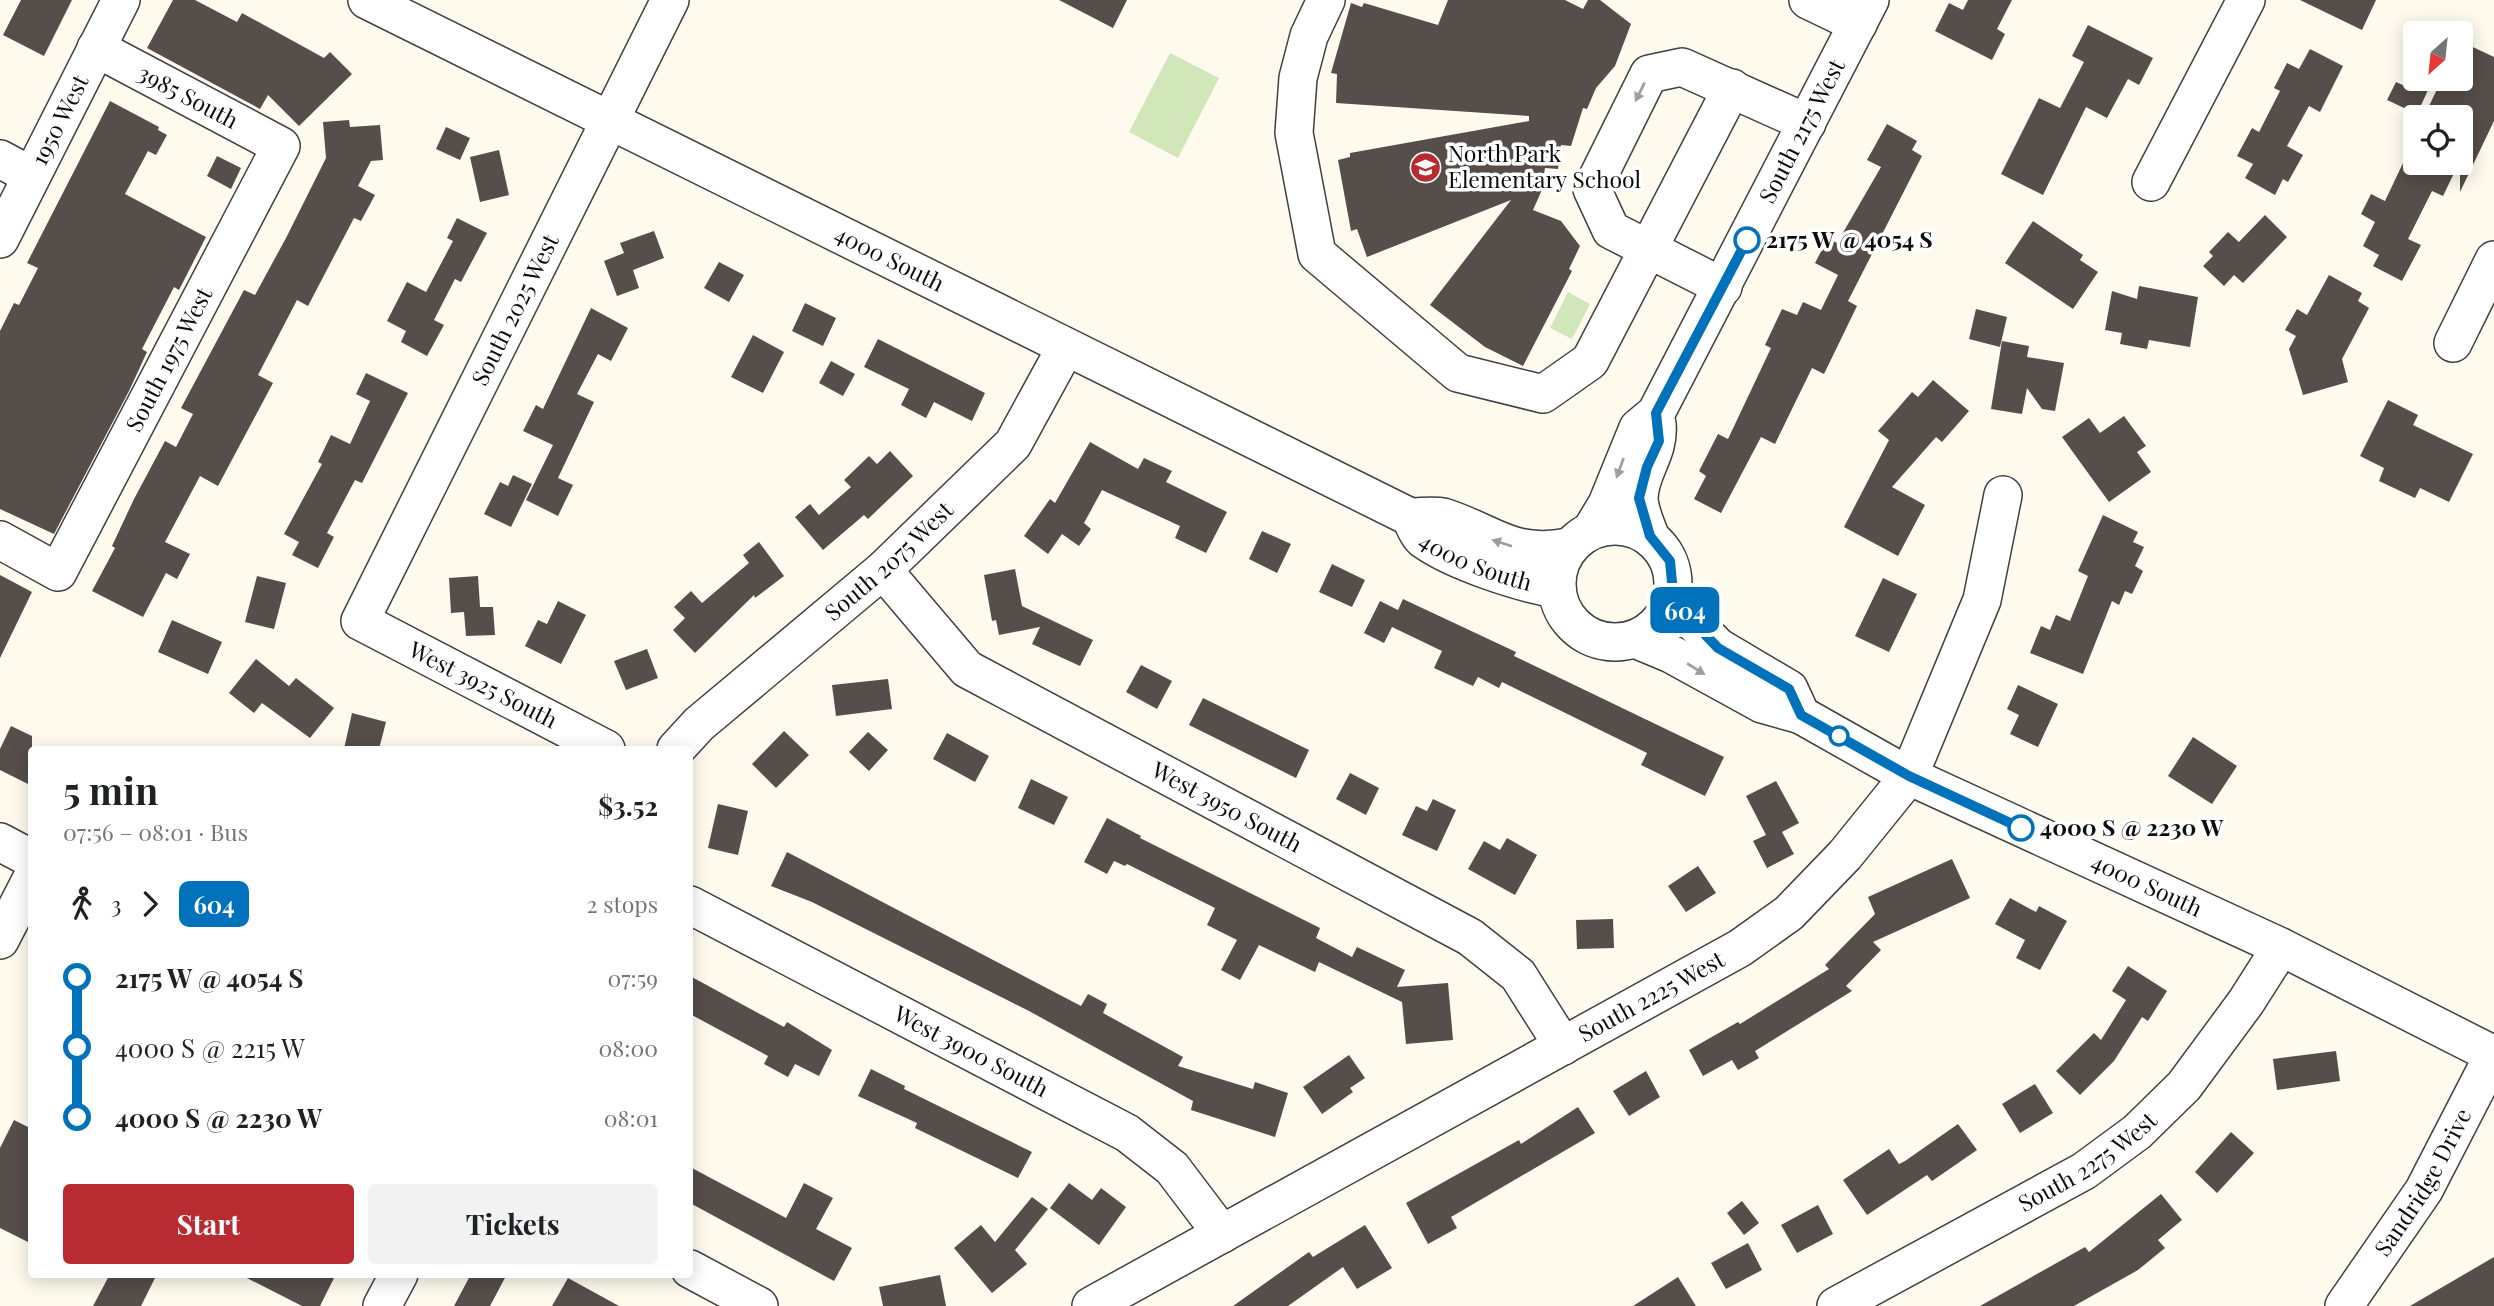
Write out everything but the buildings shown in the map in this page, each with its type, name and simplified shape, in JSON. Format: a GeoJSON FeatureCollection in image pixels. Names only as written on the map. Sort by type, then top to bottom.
{"type":"FeatureCollection","features":[{"type":"Feature","properties":{"kind":"street","name":"1950 West"},"geometry":{"type":"LineString","coordinates":[[0,239],[15,167],[96,48],[121,0]]}},
{"type":"Feature","properties":{"kind":"street","name":"4000 South"},"geometry":{"type":"LineString","coordinates":[[367,0],[1410,517],[1441,517],[1504,545],[1550,551],[1581,538]]}},
{"type":"Feature","properties":{"kind":"street","name":"South 2025 West"},"geometry":{"type":"LineString","coordinates":[[360,621],[670,0]]}},
{"type":"Feature","properties":{"kind":"street"},"geometry":{"type":"LineString","coordinates":[[1326,0],[1309,36],[1298,78],[1294,133],[1317,254],[1458,373],[1543,394],[1590,361],[1732,88]]}},
{"type":"Feature","properties":{"kind":"street"},"geometry":{"type":"LineString","coordinates":[[1808,0],[1864,12]]}},
{"type":"Feature","properties":{"kind":"street"},"geometry":{"type":"LineString","coordinates":[[2151,182],[2246,0]]}},
{"type":"Feature","properties":{"kind":"street","name":"South 2175 West"},"geometry":{"type":"LineString","coordinates":[[1581,538],[1607,504],[1638,428],[1656,413],[1864,12]]}},
{"type":"Feature","properties":{"kind":"street","name":"3985 South"},"geometry":{"type":"LineString","coordinates":[[96,48],[281,146]]}},
{"type":"Feature","properties":{"kind":"street"},"geometry":{"type":"LineString","coordinates":[[1723,287],[1611,230],[1592,189],[1649,74],[1682,67],[1807,123]]}},
{"type":"Feature","properties":{"kind":"street","name":"South 1975 West"},"geometry":{"type":"LineString","coordinates":[[0,540],[58,572],[281,146]]}},
{"type":"Feature","properties":{"kind":"street"},"geometry":{"type":"LineString","coordinates":[[2453,343],[2494,260]]}},
{"type":"Feature","properties":{"kind":"street","name":"South 2075 West"},"geometry":{"type":"LineString","coordinates":[[679,746],[699,724],[883,570],[1013,444],[1066,347]]}},
{"type":"Feature","properties":{"kind":"street","name":"South 2175 West"},"geometry":{"type":"LineString","coordinates":[[1650,536],[1639,498],[1647,467],[1659,441],[1656,413]]}},
{"type":"Feature","properties":{"kind":"street","name":"South 2225 West"},"geometry":{"type":"LineString","coordinates":[[1091,1306],[1740,948],[1789,913],[1845,856],[1909,776],[1982,600],[2003,495]]}},
{"type":"Feature","properties":{"kind":"street","name":"4000 South"},"geometry":{"type":"LineString","coordinates":[[1410,517],[1422,539],[1492,572],[1557,589]]}},
{"type":"Feature","properties":{"kind":"street"},"geometry":{"type":"LineString","coordinates":[[1618,526],[1636,529],[1650,536],[1670,561],[1673,593],[1657,627],[1635,639],[1605,641],[1590,636],[1567,617],[1557,589],[1557,573],[1581,538],[1618,526]]}},
{"type":"Feature","properties":{"kind":"street","name":"West 3950 South"},"geometry":{"type":"LineString","coordinates":[[883,570],[967,669],[1470,937],[1518,975],[1563,1046]]}},
{"type":"Feature","properties":{"kind":"street","name":"4000 South"},"geometry":{"type":"LineString","coordinates":[[1673,593],[1692,621],[1718,648],[1789,689],[1801,715]]}},
{"type":"Feature","properties":{"kind":"street","name":"West 3925 South"},"geometry":{"type":"LineString","coordinates":[[360,621],[600,746]]}},
{"type":"Feature","properties":{"kind":"street","name":"4000 South"},"geometry":{"type":"LineString","coordinates":[[1635,639],[1671,654],[1762,705],[1801,715],[1909,776],[2281,947],[2494,1055]]}},
{"type":"Feature","properties":{"kind":"street"},"geometry":{"type":"LineString","coordinates":[[0,842],[28,857]]}},
{"type":"Feature","properties":{"kind":"street"},"geometry":{"type":"LineString","coordinates":[[0,940],[28,886]]}},
{"type":"Feature","properties":{"kind":"street","name":"West 3900 South"},"geometry":{"type":"LineString","coordinates":[[693,907],[1127,1133],[1172,1168],[1222,1234]]}},
{"type":"Feature","properties":{"kind":"street","name":"South 2275 West"},"geometry":{"type":"LineString","coordinates":[[1836,1306],[2084,1171],[2137,1132],[2184,1086],[2246,1002],[2281,947]]}},
{"type":"Feature","properties":{"kind":"street","name":"Sandridge Drive"},"geometry":{"type":"LineString","coordinates":[[2344,1306],[2424,1190],[2494,1055]]}},
{"type":"Feature","properties":{"kind":"street"},"geometry":{"type":"LineString","coordinates":[[693,1271],[759,1306]]}},
{"type":"Feature","properties":{"kind":"street"},"geometry":{"type":"LineString","coordinates":[[382,1306],[397,1278]]}},
{"type":"Feature","properties":{"kind":"green space"},"geometry":{"type":"Polygon","coordinates":[[[1170,53],[1219,78],[1178,158],[1129,132],[1170,53]]]}},
{"type":"Feature","properties":{"kind":"green space"},"geometry":{"type":"Polygon","coordinates":[[[1568,292],[1590,304],[1572,339],[1550,328],[1568,292]]]}},
{"type":"Feature","properties":{"kind":"bus line","name":"604"},"geometry":{"type":"LineString","coordinates":[[1747,240],[1656,413],[1659,441],[1647,467],[1639,498],[1650,536],[1670,561],[1674,577],[1673,593],[1692,621],[1718,648],[1789,689],[1801,715],[1909,776],[2021,828]]}},
{"type":"Feature","properties":{"kind":"place","name":"North Park Elementary School"},"geometry":{"type":"Point","coordinates":[1425,167]}},
{"type":"Feature","properties":{"kind":"place","name":"2175 W @ 4054 S"},"geometry":{"type":"Point","coordinates":[1747,240]}},
{"type":"Feature","properties":{"kind":"place","name":"4000 S @ 2230 W"},"geometry":{"type":"Point","coordinates":[2021,828]}}]}
